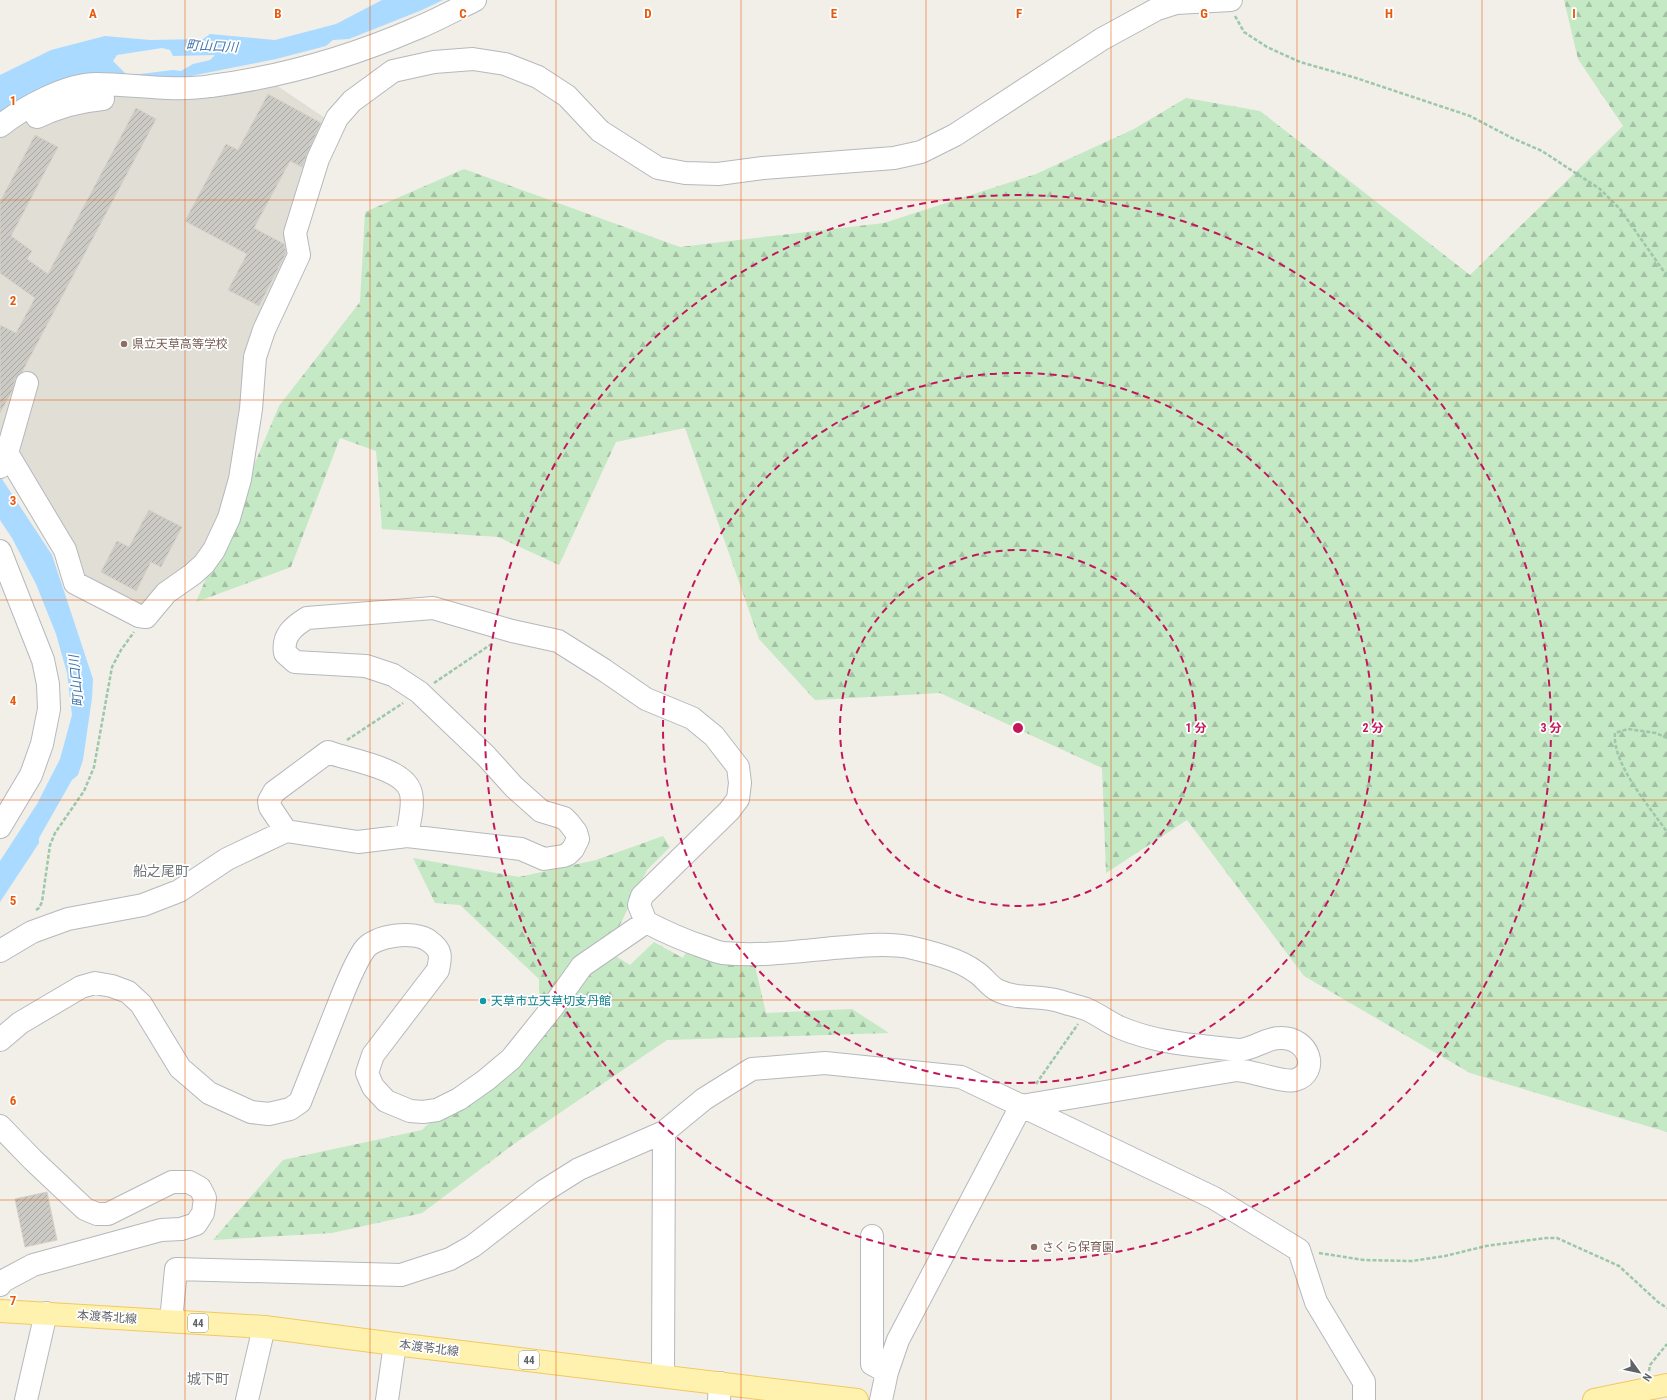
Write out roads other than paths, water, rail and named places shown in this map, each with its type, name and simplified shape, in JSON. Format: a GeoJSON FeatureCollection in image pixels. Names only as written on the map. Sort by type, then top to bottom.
{"type":"FeatureCollection","features":[{"type":"Feature","properties":{"kind":"main road","name":"本渡苓北線"},"geometry":{"type":"LineString","coordinates":[[0,1311],[264,1327],[395,1344],[663,1375],[720,1391],[857,1400]]}},
{"type":"Feature","properties":{"kind":"main road"},"geometry":{"type":"LineString","coordinates":[[1594,1400],[1657,1387]]}},
{"type":"Feature","properties":{"kind":"street"},"geometry":{"type":"LineString","coordinates":[[0,126],[32,105],[61,91],[94,84],[157,88],[210,86],[315,64],[415,29],[474,0]]}},
{"type":"Feature","properties":{"kind":"street"},"geometry":{"type":"LineString","coordinates":[[27,383],[4,460],[66,550],[75,583],[138,616],[146,617],[166,593],[193,574],[204,564],[214,550],[229,518],[240,479],[251,409],[255,357],[264,330],[299,255],[295,233],[318,159],[337,118],[352,101],[393,71],[434,62],[473,59],[505,64],[538,76],[567,96],[600,131],[658,168],[685,173],[718,174],[764,168],[894,158],[921,152],[955,136],[1102,39],[1157,10],[1176,3],[1229,0]]}},
{"type":"Feature","properties":{"kind":"street"},"geometry":{"type":"LineString","coordinates":[[384,41],[393,71]]}},
{"type":"Feature","properties":{"kind":"street"},"geometry":{"type":"LineString","coordinates":[[0,134],[53,110],[86,101],[103,100]]}},
{"type":"Feature","properties":{"kind":"street"},"geometry":{"type":"LineString","coordinates":[[0,551],[43,660],[48,684],[48,709],[42,744],[31,775],[0,827]]}},
{"type":"Feature","properties":{"kind":"street"},"geometry":{"type":"LineString","coordinates":[[0,951],[32,932],[68,919],[144,905],[178,891],[227,859],[286,831],[358,842],[407,836],[521,849],[544,859],[550,859],[568,854],[578,839],[576,832],[570,823],[564,818],[541,811],[514,787],[486,756],[414,696],[392,675],[366,666],[295,662],[285,653],[283,644],[294,625],[307,618],[433,608],[512,631],[558,641],[646,699],[692,718],[714,736],[738,767],[740,784],[738,799],[730,811],[642,896],[639,904],[646,922],[675,938],[721,953],[753,954],[868,945],[907,947],[942,955],[976,971],[995,990],[1015,997],[1057,1000],[1088,1010],[1122,1028],[1155,1039],[1181,1044],[1239,1050],[1250,1048],[1274,1038],[1294,1039],[1302,1044],[1308,1052],[1310,1059],[1304,1075],[1296,1080],[1288,1081],[1248,1071],[1237,1070],[1021,1106]]}},
{"type":"Feature","properties":{"kind":"street"},"geometry":{"type":"LineString","coordinates":[[286,831],[270,807],[269,801],[274,792],[328,752],[363,762],[391,773],[403,781],[410,790],[412,804],[407,836]]}},
{"type":"Feature","properties":{"kind":"street"},"geometry":{"type":"LineString","coordinates":[[0,1040],[20,1023],[81,987],[95,983],[112,986],[128,992],[141,1004],[180,1068],[209,1093],[251,1112],[269,1114],[290,1109],[300,1102],[347,983],[365,949],[382,938],[406,935],[427,939],[436,946],[441,957],[438,970],[373,1055],[367,1073],[373,1087],[386,1101],[410,1111],[423,1112],[437,1110],[459,1099],[486,1080],[511,1059],[552,1008],[582,966],[646,922]]}},
{"type":"Feature","properties":{"kind":"street"},"geometry":{"type":"LineString","coordinates":[[171,1321],[176,1269],[401,1275],[413,1272],[450,1259],[473,1246],[544,1191],[580,1169],[664,1132],[704,1099],[752,1069],[825,1063],[961,1077],[1214,1198],[1299,1250],[1316,1302],[1364,1382],[1364,1400]]}},
{"type":"Feature","properties":{"kind":"street"},"geometry":{"type":"LineString","coordinates":[[881,1400],[886,1372],[898,1340],[1021,1106]]}},
{"type":"Feature","properties":{"kind":"street"},"geometry":{"type":"LineString","coordinates":[[0,1126],[33,1160],[85,1209],[97,1214],[108,1214],[172,1182],[189,1182],[200,1188],[205,1198],[203,1213],[196,1224],[181,1229],[161,1230],[33,1265],[3,1281],[0,1285]]}},
{"type":"Feature","properties":{"kind":"street"},"geometry":{"type":"LineString","coordinates":[[663,1375],[664,1132]]}},
{"type":"Feature","properties":{"kind":"street"},"geometry":{"type":"LineString","coordinates":[[872,1236],[872,1364],[886,1372]]}},
{"type":"Feature","properties":{"kind":"street"},"geometry":{"type":"LineString","coordinates":[[26,1400],[46,1313]]}},
{"type":"Feature","properties":{"kind":"street"},"geometry":{"type":"LineString","coordinates":[[247,1400],[264,1327]]}},
{"type":"Feature","properties":{"kind":"street"},"geometry":{"type":"LineString","coordinates":[[388,1400],[395,1344]]}},
{"type":"Feature","properties":{"kind":"water","name":"町山口川"},"geometry":{"type":"Polygon","coordinates":[[[382,0],[443,0],[349,39],[333,40],[326,46],[276,59],[0,114],[0,75],[51,50],[105,36],[150,40],[203,39],[210,34],[275,40],[336,24],[382,0]],[[162,48],[117,55],[113,61],[126,74],[140,74],[173,70],[181,71],[193,64],[210,60],[215,55],[173,56],[170,50],[162,48]]]}},
{"type":"Feature","properties":{"kind":"water","name":"町山口川"},"geometry":{"type":"Polygon","coordinates":[[[0,476],[52,555],[93,679],[92,698],[83,760],[78,775],[72,780],[39,838],[39,843],[0,902],[0,861],[37,804],[60,759],[72,715],[67,673],[56,634],[36,584],[12,538],[0,520],[0,476]]]}},
{"type":"Feature","properties":{"kind":"place","name":"県立天草高等学校"},"geometry":{"type":"Point","coordinates":[124,344]}},
{"type":"Feature","properties":{"kind":"place","name":"天草市立天草切支丹館"},"geometry":{"type":"Point","coordinates":[483,1001]}},
{"type":"Feature","properties":{"kind":"place","name":"さくら保育園"},"geometry":{"type":"Point","coordinates":[1034,1247]}},
{"type":"Feature","properties":{"kind":"district","name":"船之尾町"},"geometry":{"type":"Point","coordinates":[161,871]}},
{"type":"Feature","properties":{"kind":"district","name":"城下町"},"geometry":{"type":"Point","coordinates":[208,1379]}}]}
